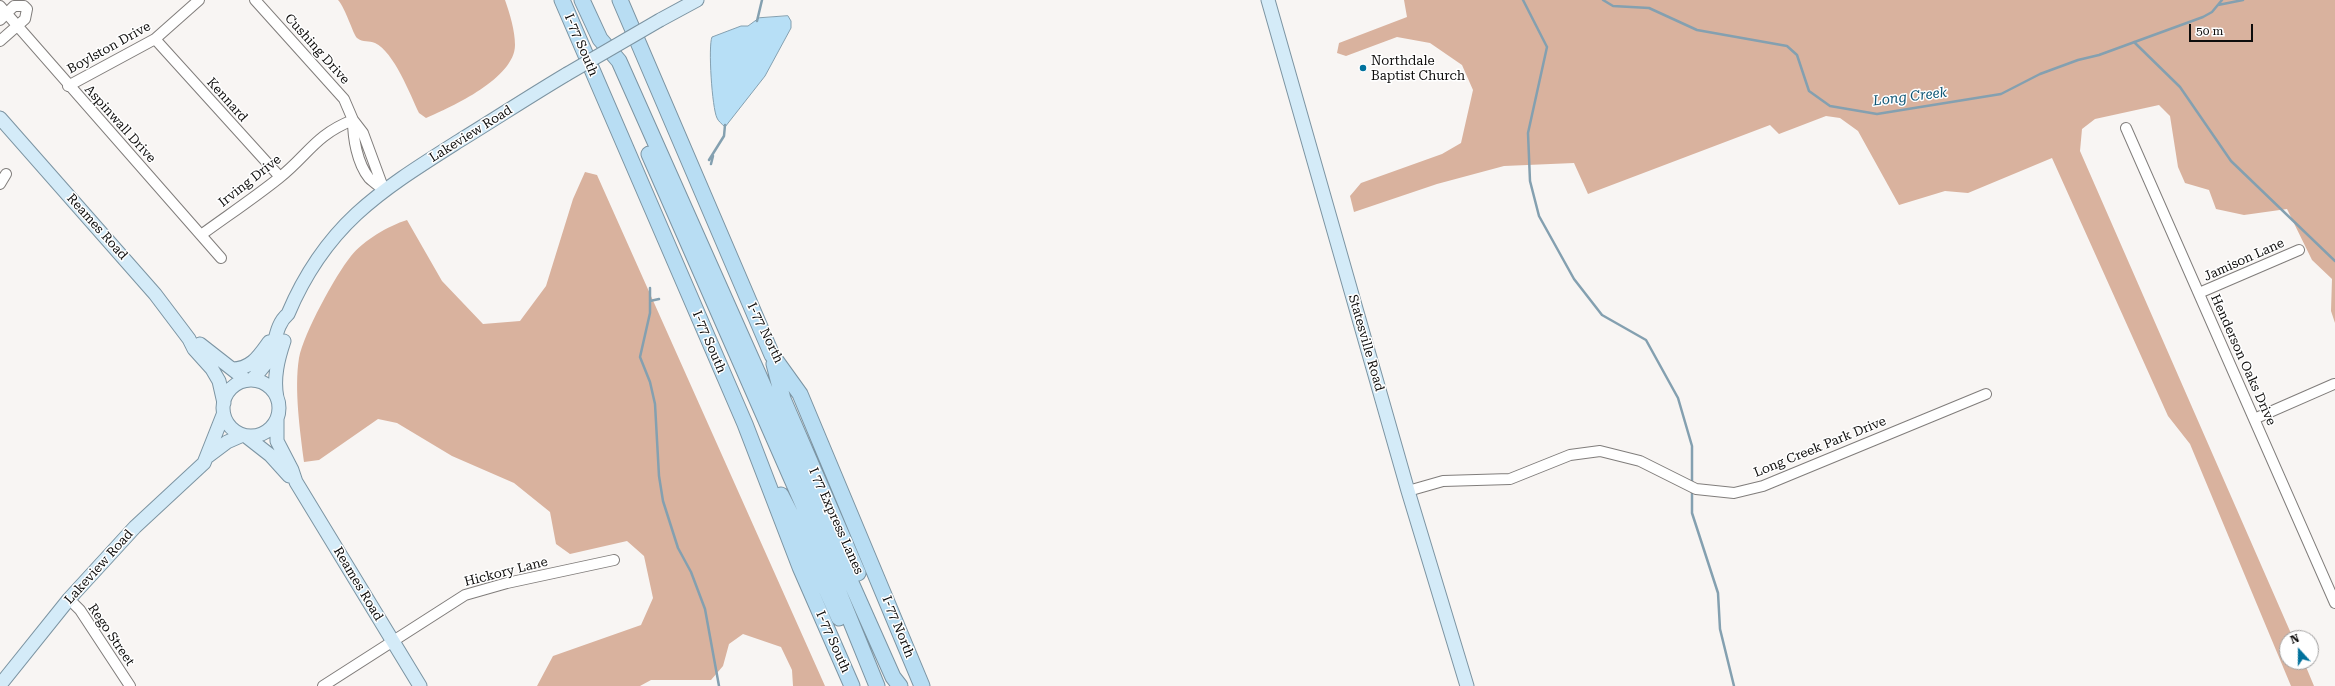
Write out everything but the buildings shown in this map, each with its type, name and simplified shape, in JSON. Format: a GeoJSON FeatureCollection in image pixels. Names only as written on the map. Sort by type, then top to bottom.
{"type":"FeatureCollection","features":[{"type":"Feature","properties":{"kind":"highway","name":"I-77 South"},"geometry":{"type":"LineString","coordinates":[[562,0],[745,424],[800,567],[852,686]]}},
{"type":"Feature","properties":{"kind":"highway"},"geometry":{"type":"LineString","coordinates":[[582,0],[594,9],[600,39],[610,50],[611,66],[625,86],[894,677],[900,686]]}},
{"type":"Feature","properties":{"kind":"highway","name":"I-77 North"},"geometry":{"type":"LineString","coordinates":[[620,0],[772,355],[800,394],[922,686]]}},
{"type":"Feature","properties":{"kind":"highway"},"geometry":{"type":"LineString","coordinates":[[625,86],[808,516],[878,686]]}},
{"type":"Feature","properties":{"kind":"highway","name":"I 77 Express Lanes"},"geometry":{"type":"LineString","coordinates":[[772,355],[783,399],[857,569],[904,686]]}},
{"type":"Feature","properties":{"kind":"highway"},"geometry":{"type":"LineString","coordinates":[[745,424],[804,538],[869,686]]}},
{"type":"Feature","properties":{"kind":"main road","name":"Lakeview Road"},"geometry":{"type":"LineString","coordinates":[[248,380],[265,365],[271,353],[281,320],[288,314],[304,281],[328,244],[354,216],[384,190],[567,74],[696,0]]}},
{"type":"Feature","properties":{"kind":"main road","name":"Statesville Road"},"geometry":{"type":"LineString","coordinates":[[1268,0],[1408,491],[1467,686]]}},
{"type":"Feature","properties":{"kind":"main road","name":"Reames Road"},"geometry":{"type":"LineString","coordinates":[[0,118],[141,276],[189,339],[194,349],[212,369],[219,381],[224,409]]}},
{"type":"Feature","properties":{"kind":"main road","name":"Lakeview Road"},"geometry":{"type":"LineString","coordinates":[[278,400],[275,387],[276,370],[290,322],[288,314]]}},
{"type":"Feature","properties":{"kind":"main road"},"geometry":{"type":"LineString","coordinates":[[232,369],[240,369],[253,362],[277,331]]}},
{"type":"Feature","properties":{"kind":"main road","name":"Reames Road"},"geometry":{"type":"LineString","coordinates":[[189,339],[248,380]]}},
{"type":"Feature","properties":{"kind":"main road"},"geometry":{"type":"LineString","coordinates":[[248,380],[266,385],[278,400],[279,410],[277,419],[272,427],[264,434],[245,436],[230,426],[224,409],[231,388],[248,380]]}},
{"type":"Feature","properties":{"kind":"main road","name":"Lakeview Road"},"geometry":{"type":"LineString","coordinates":[[207,457],[224,409]]}},
{"type":"Feature","properties":{"kind":"main road","name":"Reames Road"},"geometry":{"type":"LineString","coordinates":[[277,419],[278,441],[296,482]]}},
{"type":"Feature","properties":{"kind":"main road","name":"Lakeview Road"},"geometry":{"type":"LineString","coordinates":[[0,685],[69,599],[135,526],[194,473],[207,457],[227,442],[245,436]]}},
{"type":"Feature","properties":{"kind":"main road","name":"Reames Road"},"geometry":{"type":"LineString","coordinates":[[245,436],[270,455],[296,482],[420,686]]}},
{"type":"Feature","properties":{"kind":"street","name":"Boylston Drive"},"geometry":{"type":"LineString","coordinates":[[68,86],[155,39],[199,0]]}},
{"type":"Feature","properties":{"kind":"street","name":"Cushing Drive"},"geometry":{"type":"LineString","coordinates":[[255,0],[344,99],[353,120],[353,136],[365,170],[369,178],[384,190]]}},
{"type":"Feature","properties":{"kind":"street"},"geometry":{"type":"LineString","coordinates":[[0,41],[25,19],[27,9],[19,5],[2,13]]}},
{"type":"Feature","properties":{"kind":"street","name":"Aspinwall Drive"},"geometry":{"type":"LineString","coordinates":[[2,13],[16,26],[221,258]]}},
{"type":"Feature","properties":{"kind":"street","name":"Kennard"},"geometry":{"type":"LineString","coordinates":[[155,39],[280,177]]}},
{"type":"Feature","properties":{"kind":"street","name":"Irving Drive"},"geometry":{"type":"LineString","coordinates":[[201,235],[280,177],[317,140],[336,127],[353,120]]}},
{"type":"Feature","properties":{"kind":"street","name":"Henderson Oaks Drive"},"geometry":{"type":"LineString","coordinates":[[2126,128],[2254,419],[2332,588],[2335,603]]}},
{"type":"Feature","properties":{"kind":"street"},"geometry":{"type":"LineString","coordinates":[[0,184],[6,174]]}},
{"type":"Feature","properties":{"kind":"street","name":"Jamison Lane"},"geometry":{"type":"LineString","coordinates":[[2199,293],[2299,250]]}},
{"type":"Feature","properties":{"kind":"street"},"geometry":{"type":"LineString","coordinates":[[2254,419],[2334,384]]}},
{"type":"Feature","properties":{"kind":"street","name":"Long Creek Park Drive"},"geometry":{"type":"LineString","coordinates":[[1408,491],[1444,481],[1510,479],[1570,455],[1600,450],[1640,460],[1696,489],[1734,493],[1763,486],[1986,394]]}},
{"type":"Feature","properties":{"kind":"street","name":"Hickory Lane"},"geometry":{"type":"LineString","coordinates":[[323,686],[465,595],[507,583],[614,560]]}},
{"type":"Feature","properties":{"kind":"street","name":"Rego Street"},"geometry":{"type":"LineString","coordinates":[[69,599],[80,610],[130,686]]}},
{"type":"Feature","properties":{"kind":"shaded area"},"geometry":{"type":"Polygon","coordinates":[[[338,0],[505,0],[514,34],[515,45],[512,57],[505,69],[494,80],[480,90],[451,107],[426,118],[419,113],[401,74],[389,55],[375,43],[357,38],[344,9],[338,0]]]}},
{"type":"Feature","properties":{"kind":"shaded area"},"geometry":{"type":"Polygon","coordinates":[[[1404,0],[2335,0],[2335,323],[2331,311],[2332,279],[2312,260],[2287,209],[2244,215],[2216,209],[2209,190],[2185,183],[2178,167],[2170,116],[2159,105],[2095,119],[2082,129],[2080,151],[2290,630],[2279,630],[2279,657],[2190,444],[2168,416],[2052,158],[1968,193],[1945,191],[1899,205],[1858,131],[1840,118],[1826,116],[1779,134],[1770,125],[1588,194],[1574,163],[1504,166],[1437,184],[1354,212],[1350,196],[1361,183],[1442,154],[1461,143],[1473,90],[1462,65],[1430,43],[1397,37],[1346,56],[1337,53],[1339,43],[1407,17],[1404,0]]]}},
{"type":"Feature","properties":{"kind":"shaded area"},"geometry":{"type":"Polygon","coordinates":[[[585,172],[597,175],[825,686],[793,686],[792,670],[781,647],[743,634],[729,644],[723,666],[711,680],[651,680],[640,686],[537,686],[553,656],[641,625],[653,598],[644,556],[627,541],[570,554],[556,544],[550,512],[514,483],[452,456],[397,423],[378,419],[319,460],[304,462],[297,396],[299,358],[313,320],[344,265],[356,250],[377,234],[407,220],[442,281],[483,324],[520,321],[546,286],[573,199],[585,172]]]}},
{"type":"Feature","properties":{"kind":"shaded area"},"geometry":{"type":"Polygon","coordinates":[[[2284,670],[2307,670],[2314,686],[2291,686],[2284,670]]]}},
{"type":"Feature","properties":{"kind":"water"},"geometry":{"type":"Polygon","coordinates":[[[788,16],[791,21],[791,28],[765,76],[725,127],[719,121],[715,112],[710,52],[712,37],[741,26],[748,26],[759,18],[788,16]]]}},
{"type":"Feature","properties":{"kind":"waterway"},"geometry":{"type":"LineString","coordinates":[[757,21],[762,0]]}},
{"type":"Feature","properties":{"kind":"waterway"},"geometry":{"type":"LineString","coordinates":[[1523,0],[1547,47],[1528,133],[1530,181],[1539,216],[1574,279],[1602,315],[1646,340],[1678,398],[1692,446],[1692,483]]}},
{"type":"Feature","properties":{"kind":"waterway","name":"Long Creek"},"geometry":{"type":"LineString","coordinates":[[1603,0],[1613,6],[1649,8],[1697,30],[1787,46],[1797,55],[1809,91],[1830,106],[1877,114],[2001,94],[2040,74],[2078,60],[2099,55],[2203,17],[2212,12],[2222,0]]}},
{"type":"Feature","properties":{"kind":"waterway","name":"Long Creek"},"geometry":{"type":"LineString","coordinates":[[2218,5],[2243,0]]}},
{"type":"Feature","properties":{"kind":"waterway"},"geometry":{"type":"LineString","coordinates":[[2134,42],[2180,87],[2231,161],[2335,261]]}},
{"type":"Feature","properties":{"kind":"waterway"},"geometry":{"type":"LineString","coordinates":[[709,160],[724,136],[725,125]]}},
{"type":"Feature","properties":{"kind":"waterway"},"geometry":{"type":"LineString","coordinates":[[711,164],[713,156]]}},
{"type":"Feature","properties":{"kind":"waterway"},"geometry":{"type":"LineString","coordinates":[[650,288],[650,313],[640,357],[650,382],[655,404],[659,476],[663,501],[678,548],[691,572],[705,609],[719,686]]}},
{"type":"Feature","properties":{"kind":"waterway"},"geometry":{"type":"LineString","coordinates":[[650,301],[659,299]]}},
{"type":"Feature","properties":{"kind":"waterway"},"geometry":{"type":"LineString","coordinates":[[1692,490],[1692,513],[1718,593],[1720,629],[1734,686]]}},
{"type":"Feature","properties":{"kind":"place","name":"Northdale Baptist Church"},"geometry":{"type":"Point","coordinates":[1363,68]}}]}
